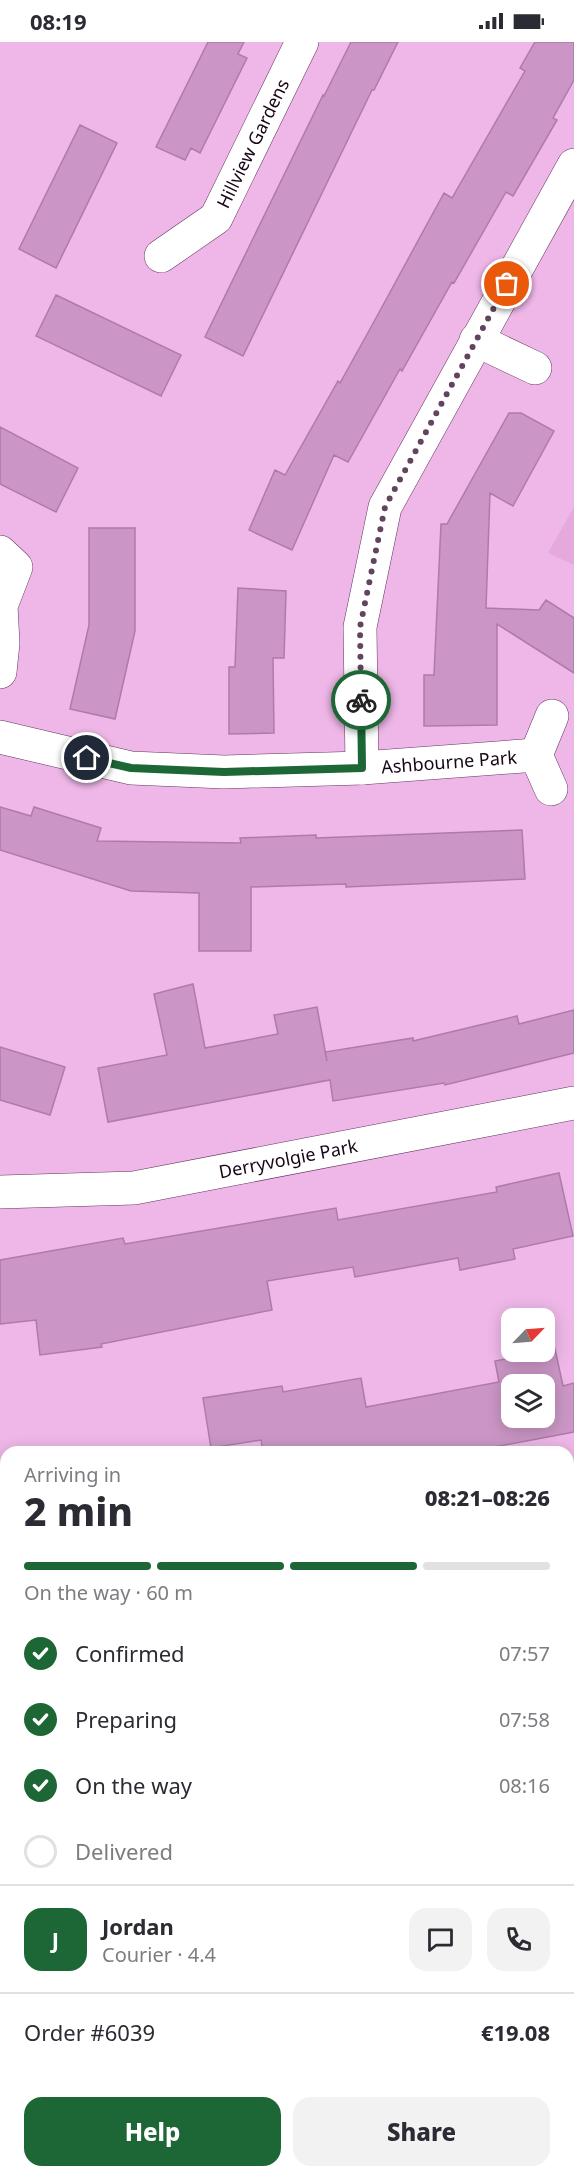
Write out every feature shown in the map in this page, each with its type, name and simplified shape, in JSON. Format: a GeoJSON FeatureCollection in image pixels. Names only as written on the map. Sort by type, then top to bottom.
{"type":"FeatureCollection","features":[{"type":"Feature","properties":{"kind":"street","name":"Hillview Gardens"},"geometry":{"type":"LineString","coordinates":[[161,256],[216,218],[302,42]]}},
{"type":"Feature","properties":{"kind":"street","name":"Ashbourne Park"},"geometry":{"type":"LineString","coordinates":[[362,768],[360,627],[385,507],[574,165]]}},
{"type":"Feature","properties":{"kind":"street"},"geometry":{"type":"LineString","coordinates":[[476,340],[535,368]]}},
{"type":"Feature","properties":{"kind":"street"},"geometry":{"type":"LineString","coordinates":[[0,552],[16,567],[1,606],[3,643],[0,672]]}},
{"type":"Feature","properties":{"kind":"street","name":"Ashbourne Park"},"geometry":{"type":"LineString","coordinates":[[551,789],[536,755],[552,716]]}},
{"type":"Feature","properties":{"kind":"street","name":"Ashbourne Park"},"geometry":{"type":"LineString","coordinates":[[0,737],[131,768],[224,772],[362,768],[536,755]]}},
{"type":"Feature","properties":{"kind":"street","name":"Derryvolgie Park"},"geometry":{"type":"LineString","coordinates":[[0,1192],[134,1188],[574,1103]]}},
{"type":"Feature","properties":{"kind":"shaded area"},"geometry":{"type":"Polygon","coordinates":[[[574,507],[574,565],[548,553],[574,507]]]}},
{"type":"Feature","properties":{"kind":"building"},"geometry":{"type":"Polygon","coordinates":[[[208,42],[244,42],[238,54],[247,58],[200,153],[191,148],[185,160],[156,147],[208,42]]]}},
{"type":"Feature","properties":{"kind":"building"},"geometry":{"type":"Polygon","coordinates":[[[351,42],[398,42],[372,90],[243,356],[205,337],[351,42]]]}},
{"type":"Feature","properties":{"kind":"building"},"geometry":{"type":"Polygon","coordinates":[[[535,42],[574,42],[574,80],[553,118],[557,120],[513,196],[506,192],[402,371],[400,369],[348,462],[334,455],[292,550],[249,530],[275,470],[285,475],[338,381],[340,383],[444,193],[452,198],[525,71],[520,68],[535,42]]]}},
{"type":"Feature","properties":{"kind":"building"},"geometry":{"type":"Polygon","coordinates":[[[80,125],[117,143],[56,268],[19,249],[80,125]]]}},
{"type":"Feature","properties":{"kind":"building"},"geometry":{"type":"Polygon","coordinates":[[[56,295],[181,355],[161,396],[36,336],[56,295]]]}},
{"type":"Feature","properties":{"kind":"building"},"geometry":{"type":"Polygon","coordinates":[[[509,413],[521,413],[554,431],[513,506],[490,493],[486,608],[539,610],[546,600],[574,618],[574,673],[497,624],[497,725],[424,726],[424,675],[434,675],[441,524],[447,524],[509,413]]]}},
{"type":"Feature","properties":{"kind":"building"},"geometry":{"type":"Polygon","coordinates":[[[0,427],[78,468],[56,512],[0,484],[0,427]]]}},
{"type":"Feature","properties":{"kind":"building"},"geometry":{"type":"Polygon","coordinates":[[[89,528],[135,528],[135,631],[115,719],[70,709],[89,625],[89,528]]]}},
{"type":"Feature","properties":{"kind":"building"},"geometry":{"type":"Polygon","coordinates":[[[238,588],[286,591],[284,658],[273,658],[274,733],[229,734],[229,667],[235,667],[238,588]]]}},
{"type":"Feature","properties":{"kind":"building"},"geometry":{"type":"Polygon","coordinates":[[[0,807],[31,816],[34,807],[101,828],[97,841],[241,843],[240,838],[316,835],[316,838],[522,830],[525,879],[346,887],[346,884],[251,887],[251,951],[199,951],[199,893],[131,891],[0,850],[0,807]]]}},
{"type":"Feature","properties":{"kind":"building"},"geometry":{"type":"Polygon","coordinates":[[[193,984],[205,1048],[278,1034],[274,1015],[317,1007],[325,1052],[413,1038],[413,1041],[517,1016],[519,1024],[574,1010],[574,1053],[445,1085],[444,1083],[333,1101],[330,1080],[108,1122],[98,1068],[167,1055],[154,994],[193,984]]]}},
{"type":"Feature","properties":{"kind":"building"},"geometry":{"type":"Polygon","coordinates":[[[0,1047],[65,1067],[50,1115],[0,1100],[0,1047]]]}},
{"type":"Feature","properties":{"kind":"building"},"geometry":{"type":"Polygon","coordinates":[[[559,1173],[573,1236],[513,1249],[515,1259],[460,1270],[458,1258],[355,1277],[353,1267],[267,1281],[272,1310],[101,1344],[102,1347],[40,1355],[36,1320],[0,1324],[0,1260],[123,1238],[125,1244],[336,1208],[338,1220],[497,1192],[496,1187],[559,1173]]]}},
{"type":"Feature","properties":{"kind":"building"},"geometry":{"type":"Polygon","coordinates":[[[555,1349],[563,1386],[574,1383],[574,1432],[500,1446],[262,1446],[261,1440],[211,1446],[203,1398],[282,1386],[283,1392],[361,1378],[366,1407],[499,1382],[495,1361],[555,1362],[555,1349]]]}},
{"type":"Feature","properties":{"kind":"way so far"},"geometry":{"type":"LineString","coordinates":[[361,700],[360,627],[385,507],[507,284]]}},
{"type":"Feature","properties":{"kind":"route"},"geometry":{"type":"LineString","coordinates":[[87,758],[131,768],[224,772],[362,768],[361,700]]}}]}
